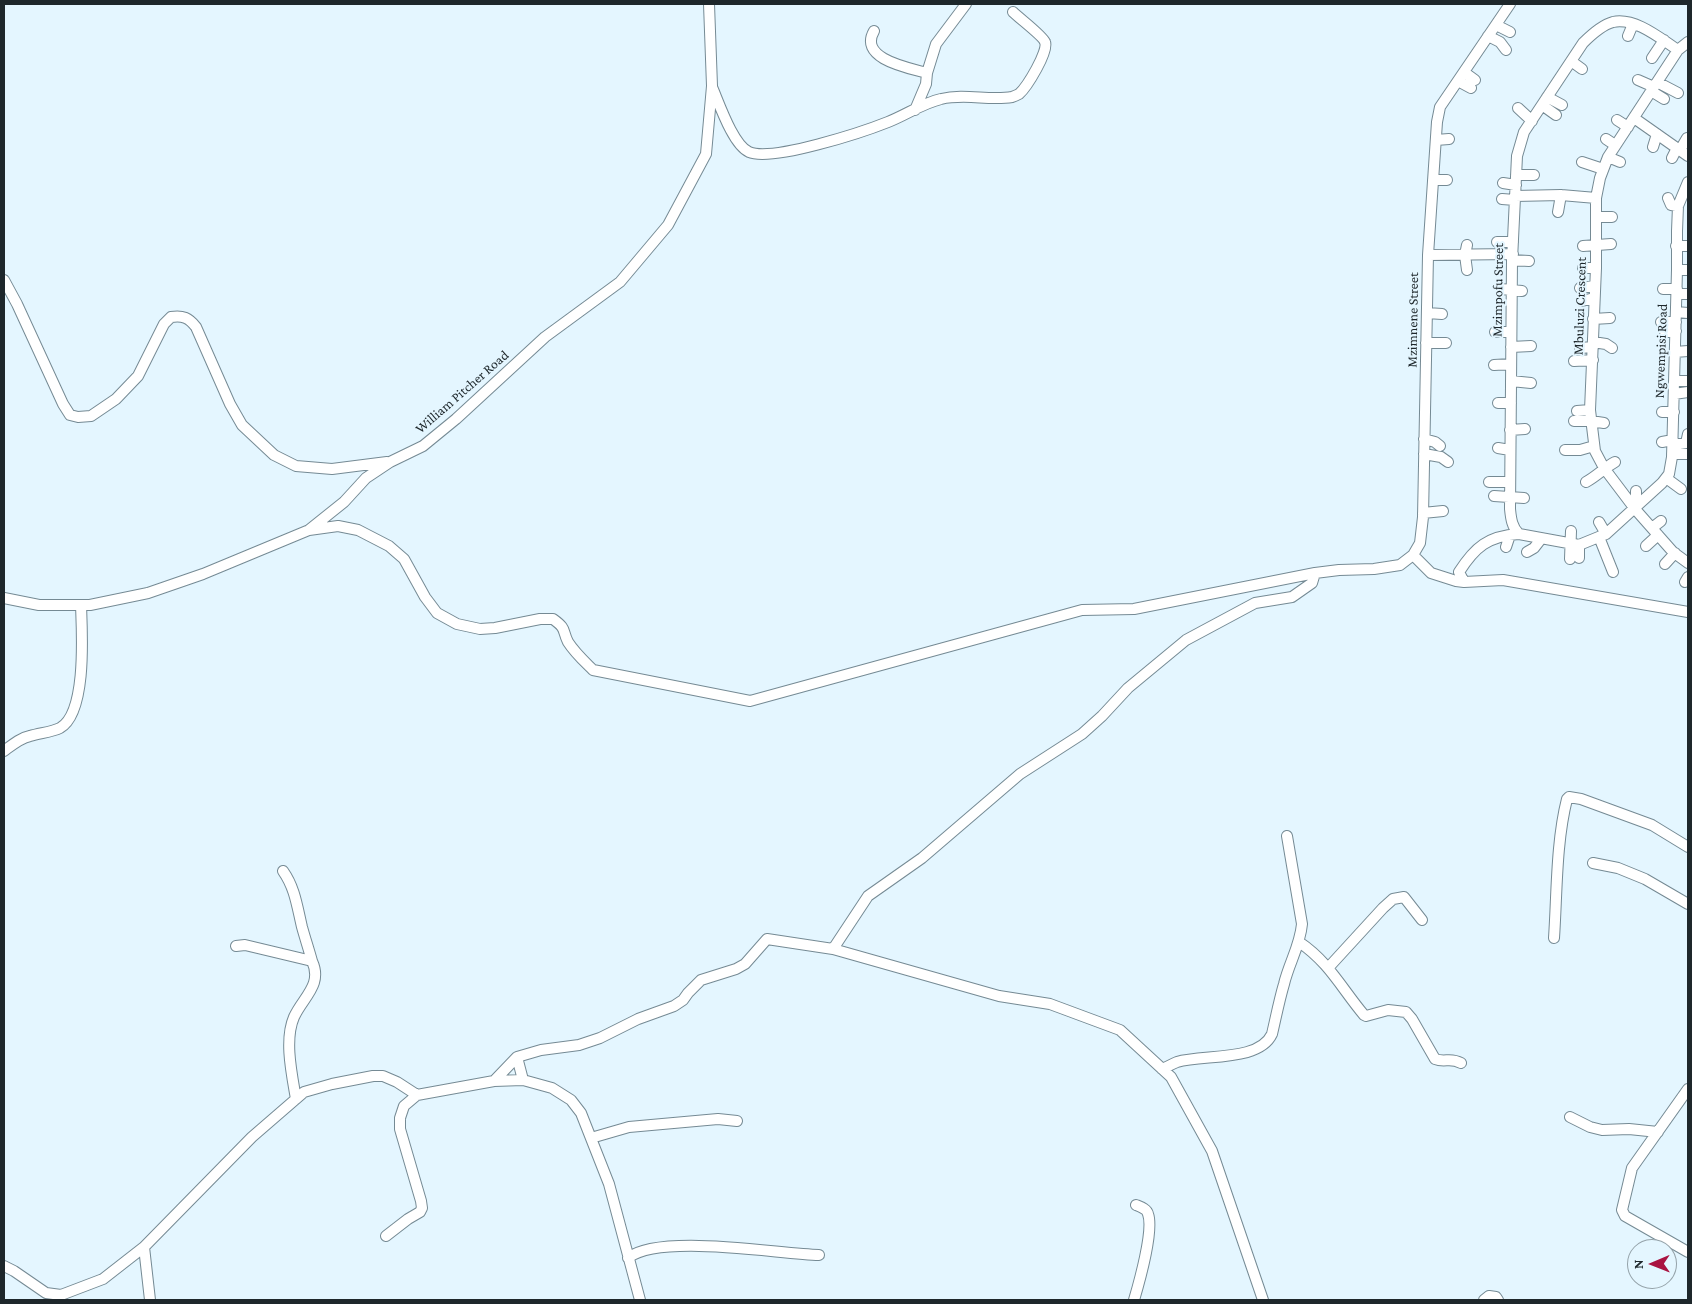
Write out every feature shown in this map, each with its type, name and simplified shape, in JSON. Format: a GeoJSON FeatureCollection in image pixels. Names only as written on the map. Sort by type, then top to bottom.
{"type":"FeatureCollection","features":[{"type":"Feature","properties":{"kind":"street","name":"William Pitcher Road"},"geometry":{"type":"LineString","coordinates":[[4,598],[40,605],[90,605],[157,590],[203,574],[309,530],[344,502],[366,478],[390,462],[423,446],[450,425],[545,337],[620,282],[668,225],[706,154],[712,86],[709,4]]}},
{"type":"Feature","properties":{"kind":"street"},"geometry":{"type":"LineString","coordinates":[[915,110],[926,84],[927,73],[936,44],[966,4]]}},
{"type":"Feature","properties":{"kind":"street","name":"Mzimnene Street"},"geometry":{"type":"LineString","coordinates":[[1413,555],[1420,543],[1423,513],[1428,255],[1433,180],[1442,134],[1440,107],[1510,4]]}},
{"type":"Feature","properties":{"kind":"street"},"geometry":{"type":"LineString","coordinates":[[712,86],[734,136],[748,152],[757,154],[772,154],[819,143],[888,122],[938,99],[954,96],[1012,97],[1020,94],[1042,57],[1045,42],[1013,12]]}},
{"type":"Feature","properties":{"kind":"street","name":"Mzimpofu Street"},"geometry":{"type":"LineString","coordinates":[[1514,534],[1510,497],[1512,257],[1517,156],[1524,132],[1583,43],[1596,31],[1613,22],[1633,24],[1646,29],[1678,50]]}},
{"type":"Feature","properties":{"kind":"street"},"geometry":{"type":"LineString","coordinates":[[1628,36],[1633,24]]}},
{"type":"Feature","properties":{"kind":"street"},"geometry":{"type":"LineString","coordinates":[[1496,25],[1510,32]]}},
{"type":"Feature","properties":{"kind":"street"},"geometry":{"type":"LineString","coordinates":[[874,31],[870,38],[870,43],[879,56],[890,62],[927,73]]}},
{"type":"Feature","properties":{"kind":"street"},"geometry":{"type":"LineString","coordinates":[[1488,36],[1500,42],[1506,50]]}},
{"type":"Feature","properties":{"kind":"street"},"geometry":{"type":"LineString","coordinates":[[1652,58],[1664,40]]}},
{"type":"Feature","properties":{"kind":"street","name":"Mbuluzi Crescent"},"geometry":{"type":"LineString","coordinates":[[1688,42],[1678,50],[1615,146],[1608,157],[1600,178],[1596,198],[1596,268],[1591,415],[1594,446],[1604,468],[1655,532],[1675,553],[1688,562]]}},
{"type":"Feature","properties":{"kind":"street"},"geometry":{"type":"LineString","coordinates":[[1571,61],[1582,68]]}},
{"type":"Feature","properties":{"kind":"street"},"geometry":{"type":"LineString","coordinates":[[1461,76],[1473,84]]}},
{"type":"Feature","properties":{"kind":"street"},"geometry":{"type":"LineString","coordinates":[[1638,80],[1654,87],[1678,93]]}},
{"type":"Feature","properties":{"kind":"street"},"geometry":{"type":"LineString","coordinates":[[1654,87],[1664,99]]}},
{"type":"Feature","properties":{"kind":"street"},"geometry":{"type":"LineString","coordinates":[[1545,101],[1562,105]]}},
{"type":"Feature","properties":{"kind":"street"},"geometry":{"type":"LineString","coordinates":[[1545,101],[1556,114]]}},
{"type":"Feature","properties":{"kind":"street"},"geometry":{"type":"LineString","coordinates":[[1518,108],[1532,120]]}},
{"type":"Feature","properties":{"kind":"street"},"geometry":{"type":"LineString","coordinates":[[1634,118],[1682,152]]}},
{"type":"Feature","properties":{"kind":"street"},"geometry":{"type":"LineString","coordinates":[[1617,120],[1628,127]]}},
{"type":"Feature","properties":{"kind":"street"},"geometry":{"type":"LineString","coordinates":[[1653,147],[1657,134]]}},
{"type":"Feature","properties":{"kind":"street"},"geometry":{"type":"LineString","coordinates":[[1674,160],[1682,152],[1687,138]]}},
{"type":"Feature","properties":{"kind":"street"},"geometry":{"type":"LineString","coordinates":[[1606,139],[1615,146]]}},
{"type":"Feature","properties":{"kind":"street"},"geometry":{"type":"LineString","coordinates":[[1608,157],[1620,162]]}},
{"type":"Feature","properties":{"kind":"street"},"geometry":{"type":"LineString","coordinates":[[1582,162],[1603,169]]}},
{"type":"Feature","properties":{"kind":"street"},"geometry":{"type":"LineString","coordinates":[[1503,183],[1534,175]]}},
{"type":"Feature","properties":{"kind":"street"},"geometry":{"type":"LineString","coordinates":[[1433,180],[1447,180]]}},
{"type":"Feature","properties":{"kind":"street","name":"Ngwempisi Road"},"geometry":{"type":"LineString","coordinates":[[1666,478],[1669,474],[1669,447],[1674,412],[1674,381],[1678,367],[1673,324],[1677,292],[1675,210],[1688,182]]}},
{"type":"Feature","properties":{"kind":"street"},"geometry":{"type":"LineString","coordinates":[[1502,199],[1561,196],[1574,192],[1596,198]]}},
{"type":"Feature","properties":{"kind":"street"},"geometry":{"type":"LineString","coordinates":[[1558,212],[1561,196]]}},
{"type":"Feature","properties":{"kind":"street"},"geometry":{"type":"LineString","coordinates":[[1668,198],[1675,210]]}},
{"type":"Feature","properties":{"kind":"street"},"geometry":{"type":"LineString","coordinates":[[1596,217],[1612,217]]}},
{"type":"Feature","properties":{"kind":"street"},"geometry":{"type":"LineString","coordinates":[[1498,242],[1513,242]]}},
{"type":"Feature","properties":{"kind":"street"},"geometry":{"type":"LineString","coordinates":[[1583,246],[1611,244]]}},
{"type":"Feature","properties":{"kind":"street"},"geometry":{"type":"LineString","coordinates":[[1676,246],[1688,246]]}},
{"type":"Feature","properties":{"kind":"street"},"geometry":{"type":"LineString","coordinates":[[1428,255],[1466,250],[1529,261]]}},
{"type":"Feature","properties":{"kind":"street"},"geometry":{"type":"LineString","coordinates":[[1466,250],[1467,270]]}},
{"type":"Feature","properties":{"kind":"street"},"geometry":{"type":"LineString","coordinates":[[1582,268],[1596,268]]}},
{"type":"Feature","properties":{"kind":"street"},"geometry":{"type":"LineString","coordinates":[[1677,270],[1688,270]]}},
{"type":"Feature","properties":{"kind":"street"},"geometry":{"type":"LineString","coordinates":[[4,280],[17,304],[62,404],[70,415],[78,417],[91,416],[116,399],[138,376],[164,324],[171,317],[180,316],[190,319],[196,327],[230,404],[242,425],[274,455],[296,466],[332,469],[390,462]]}},
{"type":"Feature","properties":{"kind":"street"},"geometry":{"type":"LineString","coordinates":[[1580,288],[1594,286]]}},
{"type":"Feature","properties":{"kind":"street"},"geometry":{"type":"LineString","coordinates":[[1663,290],[1688,294]]}},
{"type":"Feature","properties":{"kind":"street"},"geometry":{"type":"LineString","coordinates":[[1502,306],[1512,293]]}},
{"type":"Feature","properties":{"kind":"street"},"geometry":{"type":"LineString","coordinates":[[1582,301],[1594,298]]}},
{"type":"Feature","properties":{"kind":"street"},"geometry":{"type":"LineString","coordinates":[[1427,313],[1442,314]]}},
{"type":"Feature","properties":{"kind":"street"},"geometry":{"type":"LineString","coordinates":[[1661,322],[1673,324],[1688,313]]}},
{"type":"Feature","properties":{"kind":"street"},"geometry":{"type":"LineString","coordinates":[[1593,319],[1610,318]]}},
{"type":"Feature","properties":{"kind":"street"},"geometry":{"type":"LineString","coordinates":[[1495,332],[1512,332]]}},
{"type":"Feature","properties":{"kind":"street"},"geometry":{"type":"LineString","coordinates":[[1426,343],[1446,342]]}},
{"type":"Feature","properties":{"kind":"street"},"geometry":{"type":"LineString","coordinates":[[1580,348],[1593,344],[1606,344],[1612,348]]}},
{"type":"Feature","properties":{"kind":"street"},"geometry":{"type":"LineString","coordinates":[[1511,347],[1532,346]]}},
{"type":"Feature","properties":{"kind":"street"},"geometry":{"type":"LineString","coordinates":[[1675,352],[1688,351]]}},
{"type":"Feature","properties":{"kind":"street"},"geometry":{"type":"LineString","coordinates":[[1574,361],[1592,360]]}},
{"type":"Feature","properties":{"kind":"street"},"geometry":{"type":"LineString","coordinates":[[1494,365],[1511,364]]}},
{"type":"Feature","properties":{"kind":"street"},"geometry":{"type":"LineString","coordinates":[[1674,381],[1688,381]]}},
{"type":"Feature","properties":{"kind":"street"},"geometry":{"type":"LineString","coordinates":[[1511,382],[1531,383]]}},
{"type":"Feature","properties":{"kind":"street"},"geometry":{"type":"LineString","coordinates":[[1674,394],[1688,392]]}},
{"type":"Feature","properties":{"kind":"street"},"geometry":{"type":"LineString","coordinates":[[1498,404],[1511,403]]}},
{"type":"Feature","properties":{"kind":"street"},"geometry":{"type":"LineString","coordinates":[[1662,412],[1674,412]]}},
{"type":"Feature","properties":{"kind":"street"},"geometry":{"type":"LineString","coordinates":[[1575,416],[1591,415],[1604,423]]}},
{"type":"Feature","properties":{"kind":"street"},"geometry":{"type":"LineString","coordinates":[[1510,430],[1525,429]]}},
{"type":"Feature","properties":{"kind":"street"},"geometry":{"type":"LineString","coordinates":[[1669,447],[1686,443],[1688,434]]}},
{"type":"Feature","properties":{"kind":"street"},"geometry":{"type":"LineString","coordinates":[[1424,440],[1435,442],[1440,446]]}},
{"type":"Feature","properties":{"kind":"street"},"geometry":{"type":"LineString","coordinates":[[1565,450],[1580,450],[1594,446]]}},
{"type":"Feature","properties":{"kind":"street"},"geometry":{"type":"LineString","coordinates":[[1669,447],[1688,454]]}},
{"type":"Feature","properties":{"kind":"street"},"geometry":{"type":"LineString","coordinates":[[1498,448],[1510,450]]}},
{"type":"Feature","properties":{"kind":"street"},"geometry":{"type":"LineString","coordinates":[[1424,454],[1441,457],[1448,462]]}},
{"type":"Feature","properties":{"kind":"street"},"geometry":{"type":"LineString","coordinates":[[1586,482],[1598,476],[1604,468],[1615,462]]}},
{"type":"Feature","properties":{"kind":"street"},"geometry":{"type":"LineString","coordinates":[[1464,582],[1459,572],[1469,557],[1493,538],[1530,532],[1540,539],[1574,544],[1603,535],[1666,478],[1681,489]]}},
{"type":"Feature","properties":{"kind":"street"},"geometry":{"type":"LineString","coordinates":[[1488,482],[1510,482]]}},
{"type":"Feature","properties":{"kind":"street"},"geometry":{"type":"LineString","coordinates":[[1634,507],[1636,491]]}},
{"type":"Feature","properties":{"kind":"street"},"geometry":{"type":"LineString","coordinates":[[1494,496],[1524,498]]}},
{"type":"Feature","properties":{"kind":"street"},"geometry":{"type":"LineString","coordinates":[[1423,513],[1443,511]]}},
{"type":"Feature","properties":{"kind":"street"},"geometry":{"type":"LineString","coordinates":[[1646,546],[1661,521]]}},
{"type":"Feature","properties":{"kind":"street"},"geometry":{"type":"LineString","coordinates":[[1599,522],[1613,572]]}},
{"type":"Feature","properties":{"kind":"street"},"geometry":{"type":"LineString","coordinates":[[309,530],[338,526],[358,530],[389,546],[404,559],[425,597],[438,613],[457,624],[480,630],[540,619],[552,619],[565,631],[567,640],[577,654],[593,670],[750,702],[1082,610],[1134,609],[1315,573],[1400,564],[1413,555],[1431,573],[1464,582],[1503,580],[1688,612]]}},
{"type":"Feature","properties":{"kind":"street"},"geometry":{"type":"LineString","coordinates":[[1572,531],[1574,559]]}},
{"type":"Feature","properties":{"kind":"street"},"geometry":{"type":"LineString","coordinates":[[1506,547],[1514,534]]}},
{"type":"Feature","properties":{"kind":"street"},"geometry":{"type":"LineString","coordinates":[[1527,552],[1534,548],[1540,539]]}},
{"type":"Feature","properties":{"kind":"street"},"geometry":{"type":"LineString","coordinates":[[1665,564],[1675,553]]}},
{"type":"Feature","properties":{"kind":"street"},"geometry":{"type":"LineString","coordinates":[[833,949],[868,896],[922,858],[1020,774],[1082,734],[1128,688],[1186,640],[1255,603],[1292,597],[1312,582],[1315,573]]}},
{"type":"Feature","properties":{"kind":"street"},"geometry":{"type":"LineString","coordinates":[[4,751],[15,742],[28,736],[58,729],[71,718],[79,690],[82,648],[81,605]]}},
{"type":"Feature","properties":{"kind":"street"},"geometry":{"type":"LineString","coordinates":[[1554,938],[1561,830],[1564,808],[1569,797],[1652,825],[1688,847]]}},
{"type":"Feature","properties":{"kind":"street"},"geometry":{"type":"LineString","coordinates":[[1162,1069],[1176,1062],[1250,1052],[1261,1047],[1269,1040],[1284,982],[1299,942],[1302,924],[1287,836]]}},
{"type":"Feature","properties":{"kind":"street"},"geometry":{"type":"LineString","coordinates":[[1593,863],[1618,868],[1645,879],[1688,904]]}},
{"type":"Feature","properties":{"kind":"street"},"geometry":{"type":"LineString","coordinates":[[283,871],[290,882],[296,898],[316,975],[292,1023],[290,1041],[291,1068],[296,1099]]}},
{"type":"Feature","properties":{"kind":"street"},"geometry":{"type":"LineString","coordinates":[[1328,968],[1382,908],[1393,899],[1404,897],[1422,920]]}},
{"type":"Feature","properties":{"kind":"street"},"geometry":{"type":"LineString","coordinates":[[494,1081],[517,1058],[541,1050],[579,1045],[600,1038],[638,1019],[674,1006],[683,1000],[701,980],[736,969],[745,964],[767,939],[833,949],[999,996],[1050,1004],[1120,1030],[1171,1077],[1212,1151],[1263,1300]]}},
{"type":"Feature","properties":{"kind":"street"},"geometry":{"type":"LineString","coordinates":[[1299,942],[1318,956],[1364,1015],[1388,1010],[1406,1012],[1412,1019],[1435,1060],[1454,1059],[1461,1063]]}},
{"type":"Feature","properties":{"kind":"street"},"geometry":{"type":"LineString","coordinates":[[236,946],[245,945],[312,961]]}},
{"type":"Feature","properties":{"kind":"street"},"geometry":{"type":"LineString","coordinates":[[517,1058],[523,1080]]}},
{"type":"Feature","properties":{"kind":"street"},"geometry":{"type":"LineString","coordinates":[[4,1266],[46,1293],[61,1296],[103,1279],[144,1247],[252,1137],[304,1092],[332,1084],[373,1076],[383,1076],[397,1082],[417,1095]]}},
{"type":"Feature","properties":{"kind":"street"},"geometry":{"type":"LineString","coordinates":[[386,1236],[420,1212],[422,1208],[400,1129],[400,1118],[404,1106],[417,1095],[494,1081],[523,1080],[552,1088],[571,1100],[582,1113],[609,1184],[640,1300]]}},
{"type":"Feature","properties":{"kind":"street"},"geometry":{"type":"LineString","coordinates":[[1688,1089],[1632,1168],[1622,1210],[1625,1216],[1688,1252]]}},
{"type":"Feature","properties":{"kind":"street"},"geometry":{"type":"LineString","coordinates":[[1570,1117],[1590,1127],[1602,1130],[1629,1128],[1658,1132]]}},
{"type":"Feature","properties":{"kind":"street"},"geometry":{"type":"LineString","coordinates":[[591,1138],[629,1127],[718,1119],[737,1121]]}},
{"type":"Feature","properties":{"kind":"street"},"geometry":{"type":"LineString","coordinates":[[1134,1300],[1146,1252],[1149,1226],[1148,1214],[1144,1209],[1136,1205]]}},
{"type":"Feature","properties":{"kind":"street"},"geometry":{"type":"LineString","coordinates":[[628,1258],[642,1250],[693,1246],[820,1255]]}},
{"type":"Feature","properties":{"kind":"street"},"geometry":{"type":"LineString","coordinates":[[144,1247],[150,1300]]}},
{"type":"Feature","properties":{"kind":"street"},"geometry":{"type":"LineString","coordinates":[[1484,1300],[1492,1296],[1498,1300]]}}]}
